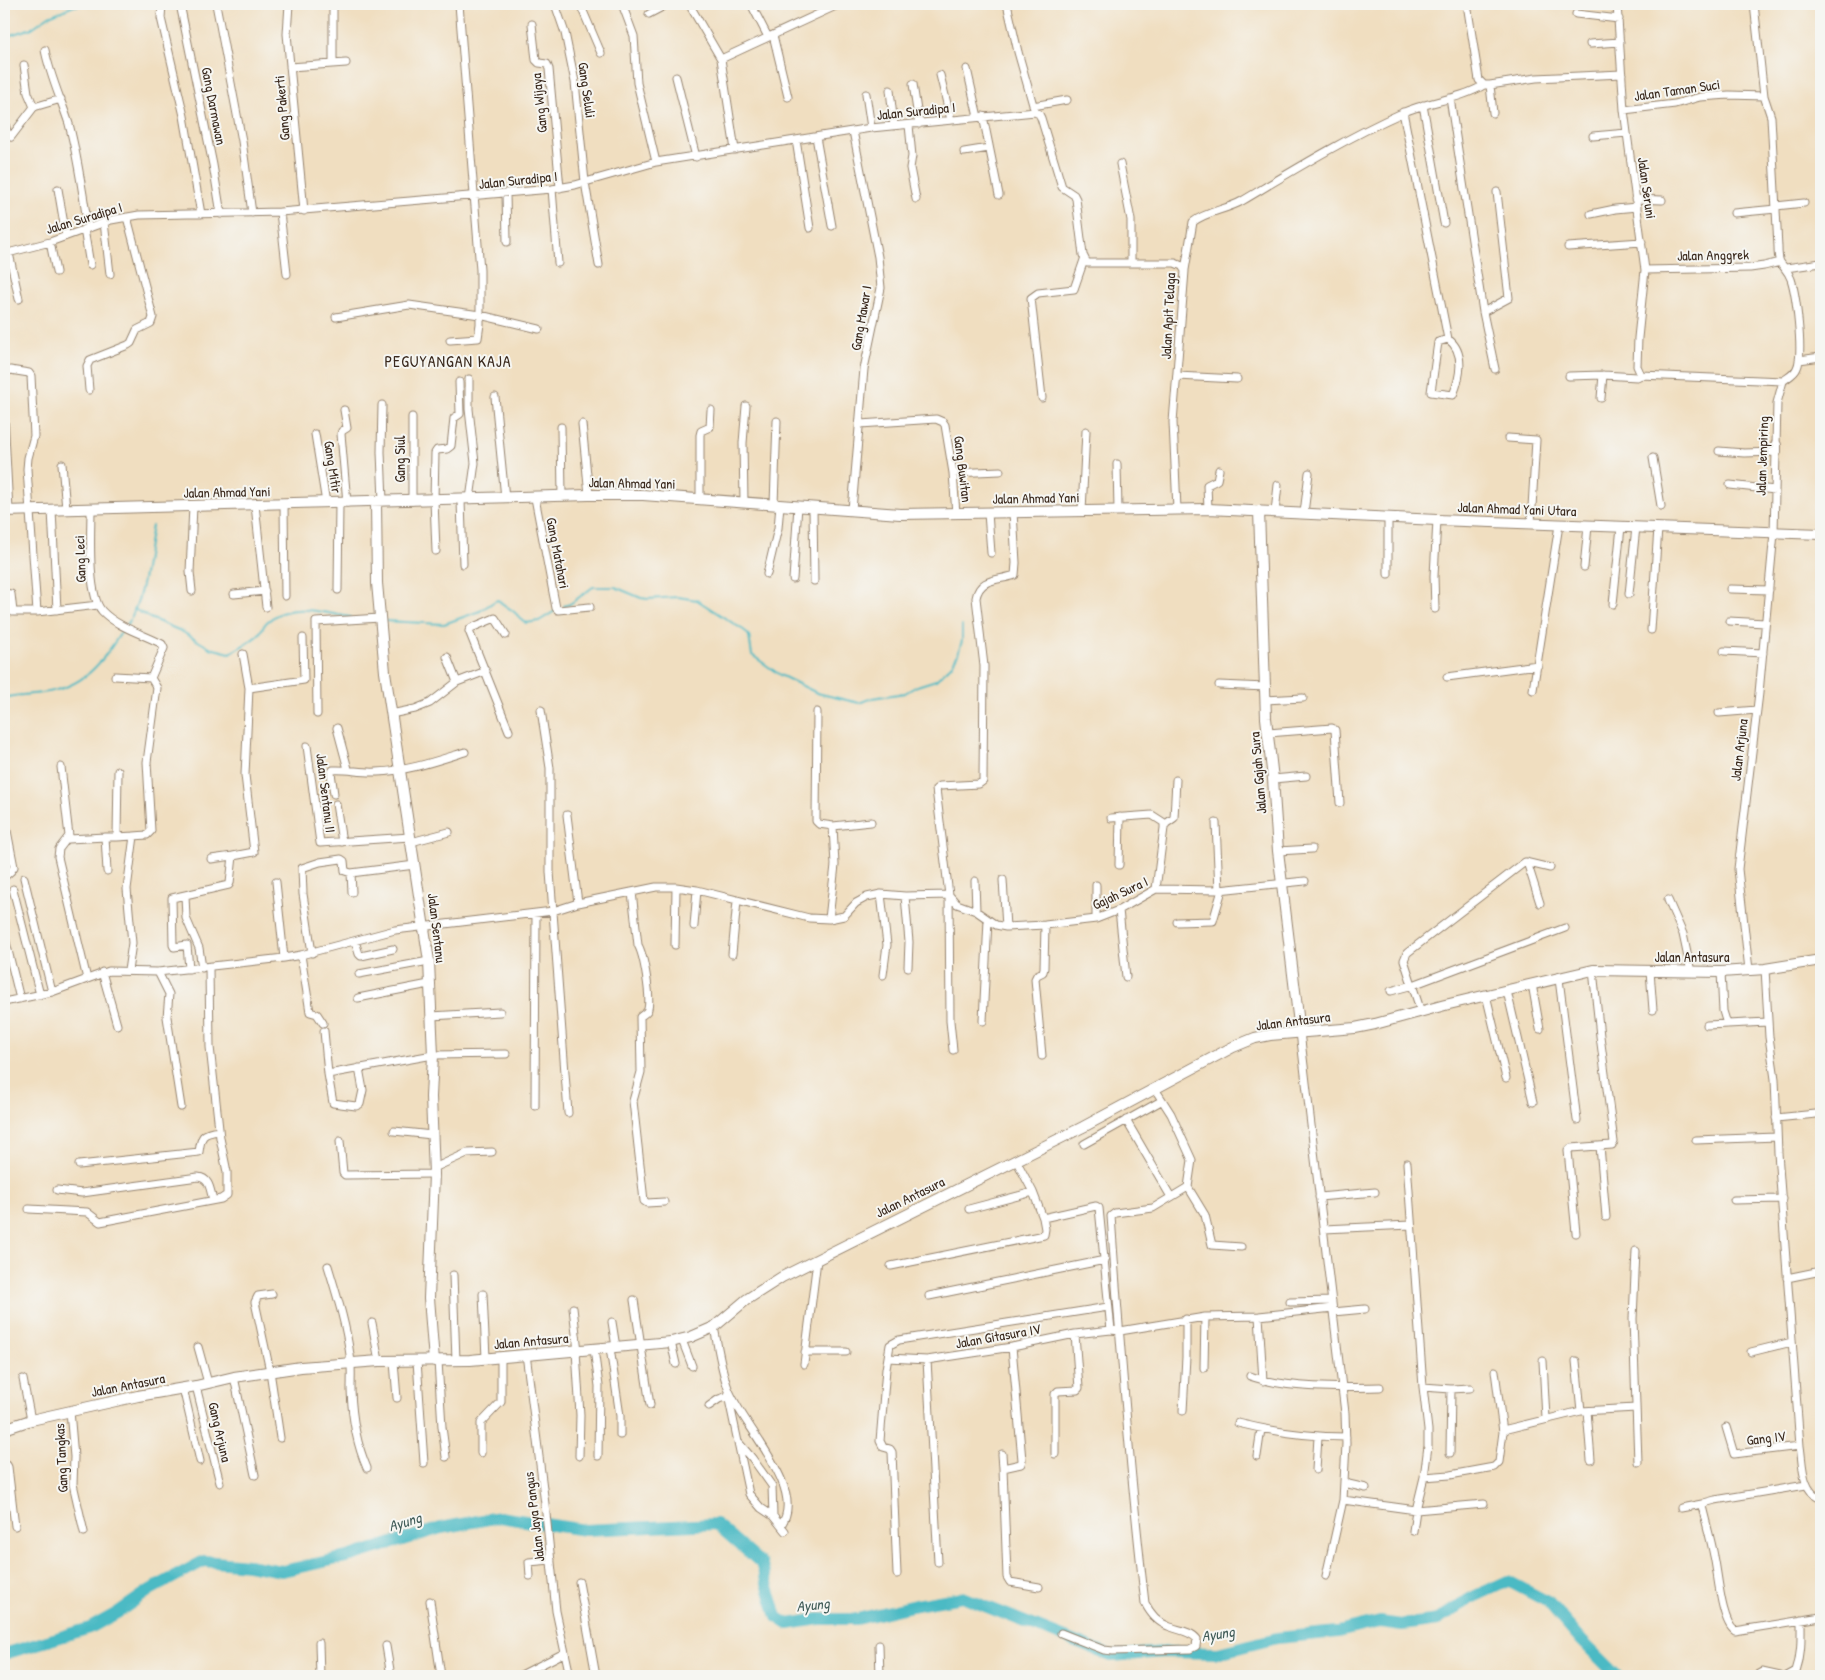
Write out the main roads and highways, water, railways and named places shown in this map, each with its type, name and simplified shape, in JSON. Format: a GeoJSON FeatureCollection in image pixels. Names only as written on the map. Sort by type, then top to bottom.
{"type":"FeatureCollection","features":[{"type":"Feature","properties":{"kind":"main road","name":"Jalan Ahmad Yani"},"geometry":{"type":"LineString","coordinates":[[6,511],[30,507],[52,510],[326,504],[589,495],[700,499],[900,514],[1177,509],[1260,511]]}},
{"type":"Feature","properties":{"kind":"main road","name":"Jalan Sentanu"},"geometry":{"type":"LineString","coordinates":[[380,501],[380,618],[391,714],[429,961],[433,1055],[431,1097],[434,1171],[429,1298],[436,1361]]}},
{"type":"Feature","properties":{"kind":"main road","name":"Jalan Ahmad Yani Utara"},"geometry":{"type":"LineString","coordinates":[[1260,511],[1531,524],[1821,534]]}},
{"type":"Feature","properties":{"kind":"main road","name":"Jalan Gajah Sura"},"geometry":{"type":"LineString","coordinates":[[1260,511],[1265,700],[1278,851],[1300,1032]]}},
{"type":"Feature","properties":{"kind":"main road","name":"Jalan Antasura"},"geometry":{"type":"LineString","coordinates":[[4,1428],[70,1411],[270,1371],[379,1361],[456,1361],[613,1348],[682,1340],[714,1327],[771,1283],[881,1226],[1155,1090],[1246,1041],[1270,1035],[1355,1028],[1593,970],[1721,972],[1764,969],[1821,960]]}},
{"type":"Feature","properties":{"kind":"waterway"},"geometry":{"type":"LineString","coordinates":[[4,37],[32,28],[49,16],[74,6],[86,4]]}},
{"type":"Feature","properties":{"kind":"waterway"},"geometry":{"type":"LineString","coordinates":[[307,4],[331,5]]}},
{"type":"Feature","properties":{"kind":"waterway"},"geometry":{"type":"LineString","coordinates":[[335,4],[353,4]]}},
{"type":"Feature","properties":{"kind":"waterway"},"geometry":{"type":"LineString","coordinates":[[127,625],[133,615],[141,590],[152,526]]}},
{"type":"Feature","properties":{"kind":"waterway"},"geometry":{"type":"LineString","coordinates":[[564,606],[570,604],[593,587],[615,587],[648,599],[678,597],[697,600],[745,631],[749,636],[752,655],[780,675],[817,693],[859,703],[872,698],[905,693],[917,686],[936,680],[951,666],[958,654],[962,641],[962,626]]}},
{"type":"Feature","properties":{"kind":"waterway"},"geometry":{"type":"LineString","coordinates":[[385,621],[444,624],[480,611],[498,600],[526,623],[539,621],[555,611]]}},
{"type":"Feature","properties":{"kind":"waterway"},"geometry":{"type":"LineString","coordinates":[[134,609],[181,631],[210,648],[230,653],[256,637],[268,621],[287,611],[319,611],[350,617]]}},
{"type":"Feature","properties":{"kind":"waterway"},"geometry":{"type":"LineString","coordinates":[[4,698],[57,690],[81,679],[100,662],[124,628]]}},
{"type":"Feature","properties":{"kind":"waterway","name":"Ayung"},"geometry":{"type":"LineString","coordinates":[[4,1654],[90,1628],[117,1613],[150,1590],[204,1561],[248,1565],[282,1571],[351,1556],[441,1528],[499,1517],[585,1530],[716,1524],[761,1563],[777,1617],[788,1624],[819,1619],[857,1619],[916,1605],[962,1597],[1111,1656],[1165,1652],[1218,1653],[1277,1638],[1338,1632],[1380,1622],[1402,1625],[1438,1620],[1471,1598],[1508,1581],[1548,1602],[1582,1641],[1617,1676]]}},
{"type":"Feature","properties":{"kind":"district","name":"PEGUYANGAN KAJA"},"geometry":{"type":"Point","coordinates":[448,361]}}]}
